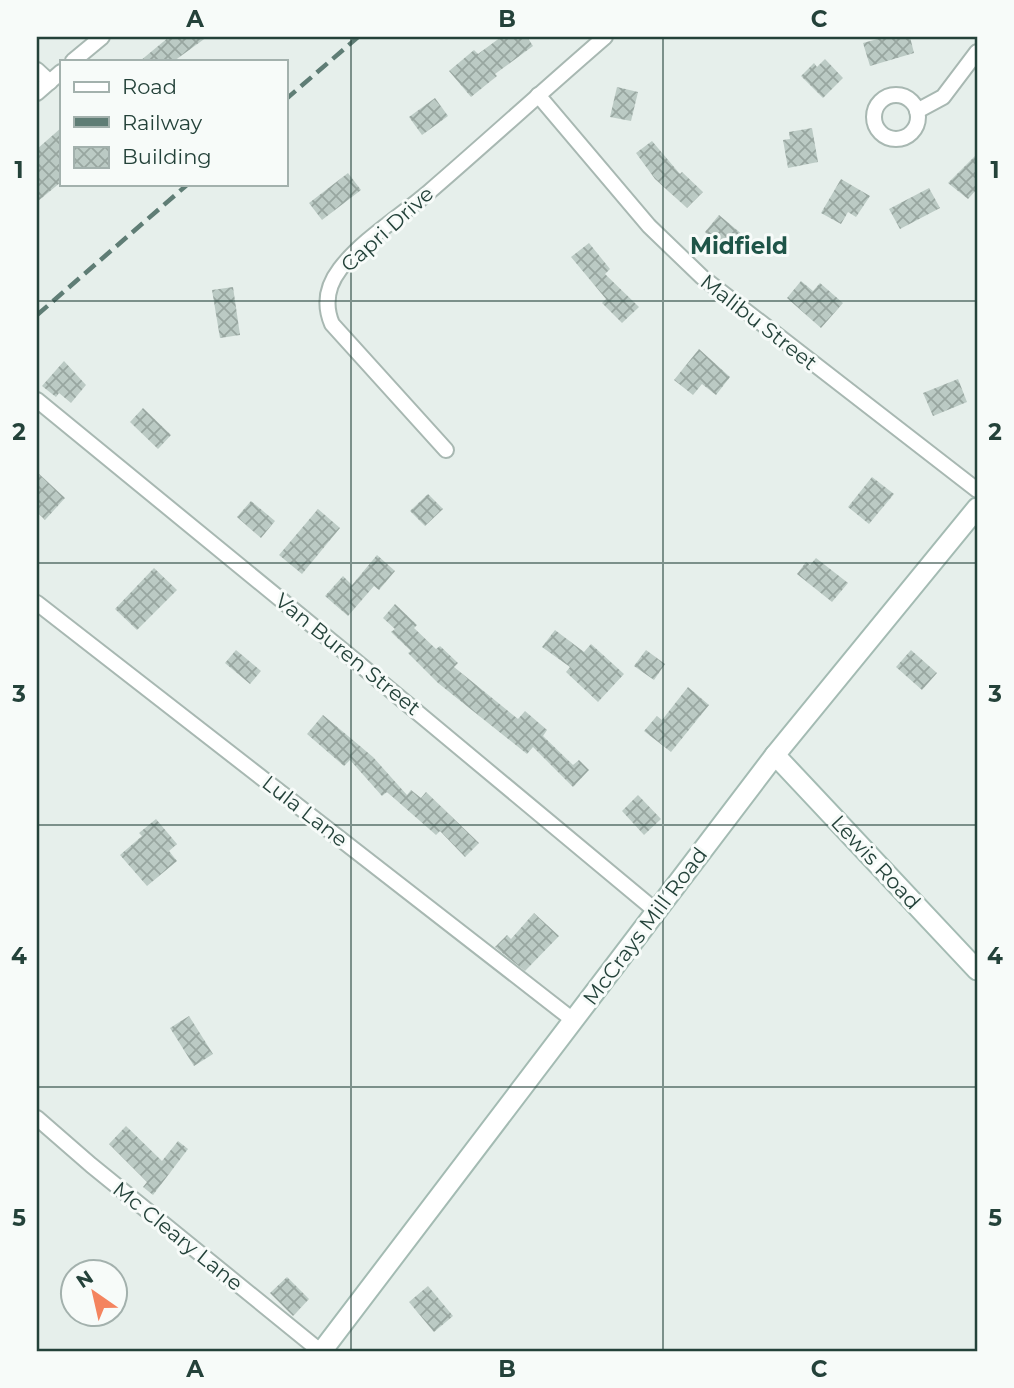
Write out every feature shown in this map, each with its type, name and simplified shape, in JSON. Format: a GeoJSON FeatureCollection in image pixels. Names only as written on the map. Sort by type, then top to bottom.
{"type":"FeatureCollection","features":[{"type":"Feature","properties":{"kind":"street"},"geometry":{"type":"LineString","coordinates":[[75,60],[102,37]]}},
{"type":"Feature","properties":{"kind":"street","name":"Capri Drive"},"geometry":{"type":"LineString","coordinates":[[446,450],[332,324],[327,312],[331,285],[339,270],[353,255],[605,37]]}},
{"type":"Feature","properties":{"kind":"street"},"geometry":{"type":"LineString","coordinates":[[917,111],[943,97],[977,52]]}},
{"type":"Feature","properties":{"kind":"street"},"geometry":{"type":"LineString","coordinates":[[37,70],[56,77],[37,93]]}},
{"type":"Feature","properties":{"kind":"street","name":"Malibu Street"},"geometry":{"type":"LineString","coordinates":[[538,95],[649,226],[702,277],[977,490]]}},
{"type":"Feature","properties":{"kind":"street","name":"Van Buren Street"},"geometry":{"type":"LineString","coordinates":[[37,400],[363,666],[656,911]]}},
{"type":"Feature","properties":{"kind":"street","name":"McCrays Mill Road"},"geometry":{"type":"LineString","coordinates":[[321,1351],[775,755],[977,508]]}},
{"type":"Feature","properties":{"kind":"street","name":"Lula Lane"},"geometry":{"type":"LineString","coordinates":[[37,603],[573,1020]]}},
{"type":"Feature","properties":{"kind":"street","name":"Lewis Road"},"geometry":{"type":"LineString","coordinates":[[775,755],[977,970]]}},
{"type":"Feature","properties":{"kind":"street","name":"Mc Cleary Lane"},"geometry":{"type":"LineString","coordinates":[[37,1118],[321,1351]]}},
{"type":"Feature","properties":{"kind":"building"},"geometry":{"type":"Polygon","coordinates":[[[169,37],[207,37],[175,60],[141,60],[169,37]]]}},
{"type":"Feature","properties":{"kind":"building"},"geometry":{"type":"Polygon","coordinates":[[[501,37],[527,37],[533,46],[495,74],[497,76],[471,97],[449,71],[474,50],[478,54],[501,37]]]}},
{"type":"Feature","properties":{"kind":"building"},"geometry":{"type":"Polygon","coordinates":[[[885,37],[910,37],[914,53],[870,66],[863,43],[885,37]]]}},
{"type":"Feature","properties":{"kind":"building"},"geometry":{"type":"Polygon","coordinates":[[[825,59],[843,78],[823,98],[801,76],[814,63],[817,67],[825,59]]]}},
{"type":"Feature","properties":{"kind":"building"},"geometry":{"type":"Polygon","coordinates":[[[617,87],[638,92],[631,121],[610,117],[617,87]]]}},
{"type":"Feature","properties":{"kind":"building"},"geometry":{"type":"Polygon","coordinates":[[[435,98],[448,116],[422,135],[409,117],[435,98]]]}},
{"type":"Feature","properties":{"kind":"building"},"geometry":{"type":"Polygon","coordinates":[[[812,128],[818,162],[788,168],[783,140],[790,139],[789,132],[812,128]]]}},
{"type":"Feature","properties":{"kind":"building"},"geometry":{"type":"Polygon","coordinates":[[[60,129],[60,183],[37,202],[37,149],[60,129]]]}},
{"type":"Feature","properties":{"kind":"building"},"geometry":{"type":"Polygon","coordinates":[[[652,141],[680,174],[682,172],[703,192],[687,208],[655,179],[636,153],[652,141]]]}},
{"type":"Feature","properties":{"kind":"building"},"geometry":{"type":"Polygon","coordinates":[[[977,154],[977,189],[968,199],[948,183],[977,154]]]}},
{"type":"Feature","properties":{"kind":"building"},"geometry":{"type":"Polygon","coordinates":[[[348,173],[361,190],[322,220],[309,203],[348,173]]]}},
{"type":"Feature","properties":{"kind":"building"},"geometry":{"type":"Polygon","coordinates":[[[841,179],[870,196],[856,217],[848,212],[841,224],[821,213],[841,179]]]}},
{"type":"Feature","properties":{"kind":"building"},"geometry":{"type":"Polygon","coordinates":[[[929,188],[940,208],[900,229],[889,209],[929,188]]]}},
{"type":"Feature","properties":{"kind":"building"},"geometry":{"type":"Polygon","coordinates":[[[719,215],[744,236],[729,253],[705,232],[719,215]]]}},
{"type":"Feature","properties":{"kind":"building"},"geometry":{"type":"Polygon","coordinates":[[[589,243],[610,269],[605,274],[639,307],[622,323],[602,303],[606,299],[571,257],[589,243]]]}},
{"type":"Feature","properties":{"kind":"building"},"geometry":{"type":"Polygon","coordinates":[[[801,281],[813,291],[820,283],[843,303],[821,328],[787,298],[801,281]]]}},
{"type":"Feature","properties":{"kind":"building"},"geometry":{"type":"Polygon","coordinates":[[[233,287],[240,335],[220,338],[212,290],[233,287]]]}},
{"type":"Feature","properties":{"kind":"building"},"geometry":{"type":"Polygon","coordinates":[[[699,349],[730,377],[716,395],[702,384],[693,395],[674,380],[699,349]]]}},
{"type":"Feature","properties":{"kind":"building"},"geometry":{"type":"Polygon","coordinates":[[[64,361],[86,385],[71,403],[59,393],[56,397],[42,386],[64,361]]]}},
{"type":"Feature","properties":{"kind":"building"},"geometry":{"type":"Polygon","coordinates":[[[958,379],[967,402],[933,416],[923,393],[958,379]]]}},
{"type":"Feature","properties":{"kind":"building"},"geometry":{"type":"Polygon","coordinates":[[[143,408],[171,435],[158,449],[130,422],[143,408]]]}},
{"type":"Feature","properties":{"kind":"building"},"geometry":{"type":"Polygon","coordinates":[[[37,472],[65,498],[45,520],[37,512],[37,472]]]}},
{"type":"Feature","properties":{"kind":"building"},"geometry":{"type":"Polygon","coordinates":[[[872,477],[894,494],[869,524],[848,507],[872,477]]]}},
{"type":"Feature","properties":{"kind":"building"},"geometry":{"type":"Polygon","coordinates":[[[428,494],[443,509],[425,526],[410,511],[428,494]]]}},
{"type":"Feature","properties":{"kind":"building"},"geometry":{"type":"Polygon","coordinates":[[[251,501],[275,521],[261,538],[237,517],[251,501]]]}},
{"type":"Feature","properties":{"kind":"building"},"geometry":{"type":"Polygon","coordinates":[[[318,509],[340,528],[302,574],[279,555],[318,509]]]}},
{"type":"Feature","properties":{"kind":"building"},"geometry":{"type":"Polygon","coordinates":[[[377,555],[395,571],[379,590],[374,586],[348,616],[325,596],[343,576],[352,585],[377,555]]]}},
{"type":"Feature","properties":{"kind":"building"},"geometry":{"type":"Polygon","coordinates":[[[816,558],[848,583],[832,602],[797,574],[806,562],[810,565],[816,558]]]}},
{"type":"Feature","properties":{"kind":"building"},"geometry":{"type":"Polygon","coordinates":[[[154,568],[177,590],[137,630],[115,609],[154,568]]]}},
{"type":"Feature","properties":{"kind":"building"},"geometry":{"type":"Polygon","coordinates":[[[395,604],[417,625],[414,628],[436,649],[440,646],[458,663],[454,667],[518,719],[525,711],[547,730],[543,736],[573,765],[579,760],[589,770],[573,787],[533,747],[527,754],[438,683],[408,653],[411,651],[391,632],[395,629],[383,618],[395,604]]]}},
{"type":"Feature","properties":{"kind":"building"},"geometry":{"type":"Polygon","coordinates":[[[555,630],[584,652],[591,644],[624,674],[598,702],[566,672],[570,667],[542,647],[555,630]]]}},
{"type":"Feature","properties":{"kind":"building"},"geometry":{"type":"Polygon","coordinates":[[[236,650],[261,671],[250,684],[225,663],[236,650]]]}},
{"type":"Feature","properties":{"kind":"building"},"geometry":{"type":"Polygon","coordinates":[[[646,650],[665,664],[654,680],[634,666],[646,650]]]}},
{"type":"Feature","properties":{"kind":"building"},"geometry":{"type":"Polygon","coordinates":[[[911,650],[937,673],[922,690],[896,667],[911,650]]]}},
{"type":"Feature","properties":{"kind":"building"},"geometry":{"type":"Polygon","coordinates":[[[688,687],[709,705],[671,752],[644,731],[657,716],[662,720],[688,687]]]}},
{"type":"Feature","properties":{"kind":"building"},"geometry":{"type":"Polygon","coordinates":[[[323,715],[373,757],[407,795],[411,790],[421,798],[426,792],[479,843],[465,857],[440,831],[436,835],[387,792],[382,796],[350,760],[344,766],[307,734],[323,715]]]}},
{"type":"Feature","properties":{"kind":"building"},"geometry":{"type":"Polygon","coordinates":[[[638,795],[661,819],[644,835],[622,811],[638,795]]]}},
{"type":"Feature","properties":{"kind":"building"},"geometry":{"type":"Polygon","coordinates":[[[156,819],[177,844],[169,851],[177,861],[147,886],[120,855],[142,836],[139,833],[156,819]]]}},
{"type":"Feature","properties":{"kind":"building"},"geometry":{"type":"Polygon","coordinates":[[[534,913],[559,936],[525,971],[495,947],[507,935],[511,939],[534,913]]]}},
{"type":"Feature","properties":{"kind":"building"},"geometry":{"type":"Polygon","coordinates":[[[189,1016],[213,1054],[194,1066],[170,1028],[189,1016]]]}},
{"type":"Feature","properties":{"kind":"building"},"geometry":{"type":"Polygon","coordinates":[[[126,1126],[162,1161],[178,1141],[188,1149],[153,1195],[143,1187],[147,1182],[109,1144],[126,1126]]]}},
{"type":"Feature","properties":{"kind":"building"},"geometry":{"type":"Polygon","coordinates":[[[287,1277],[309,1299],[293,1316],[270,1293],[287,1277]]]}},
{"type":"Feature","properties":{"kind":"building"},"geometry":{"type":"Polygon","coordinates":[[[428,1286],[453,1316],[434,1332],[409,1302],[428,1286]]]}},
{"type":"Feature","properties":{"kind":"railway"},"geometry":{"type":"LineString","coordinates":[[287,98],[358,37]]}},
{"type":"Feature","properties":{"kind":"railway"},"geometry":{"type":"LineString","coordinates":[[37,315],[186,186]]}},
{"type":"Feature","properties":{"kind":"district","name":"Midfield"},"geometry":{"type":"Point","coordinates":[739,246]}}]}
